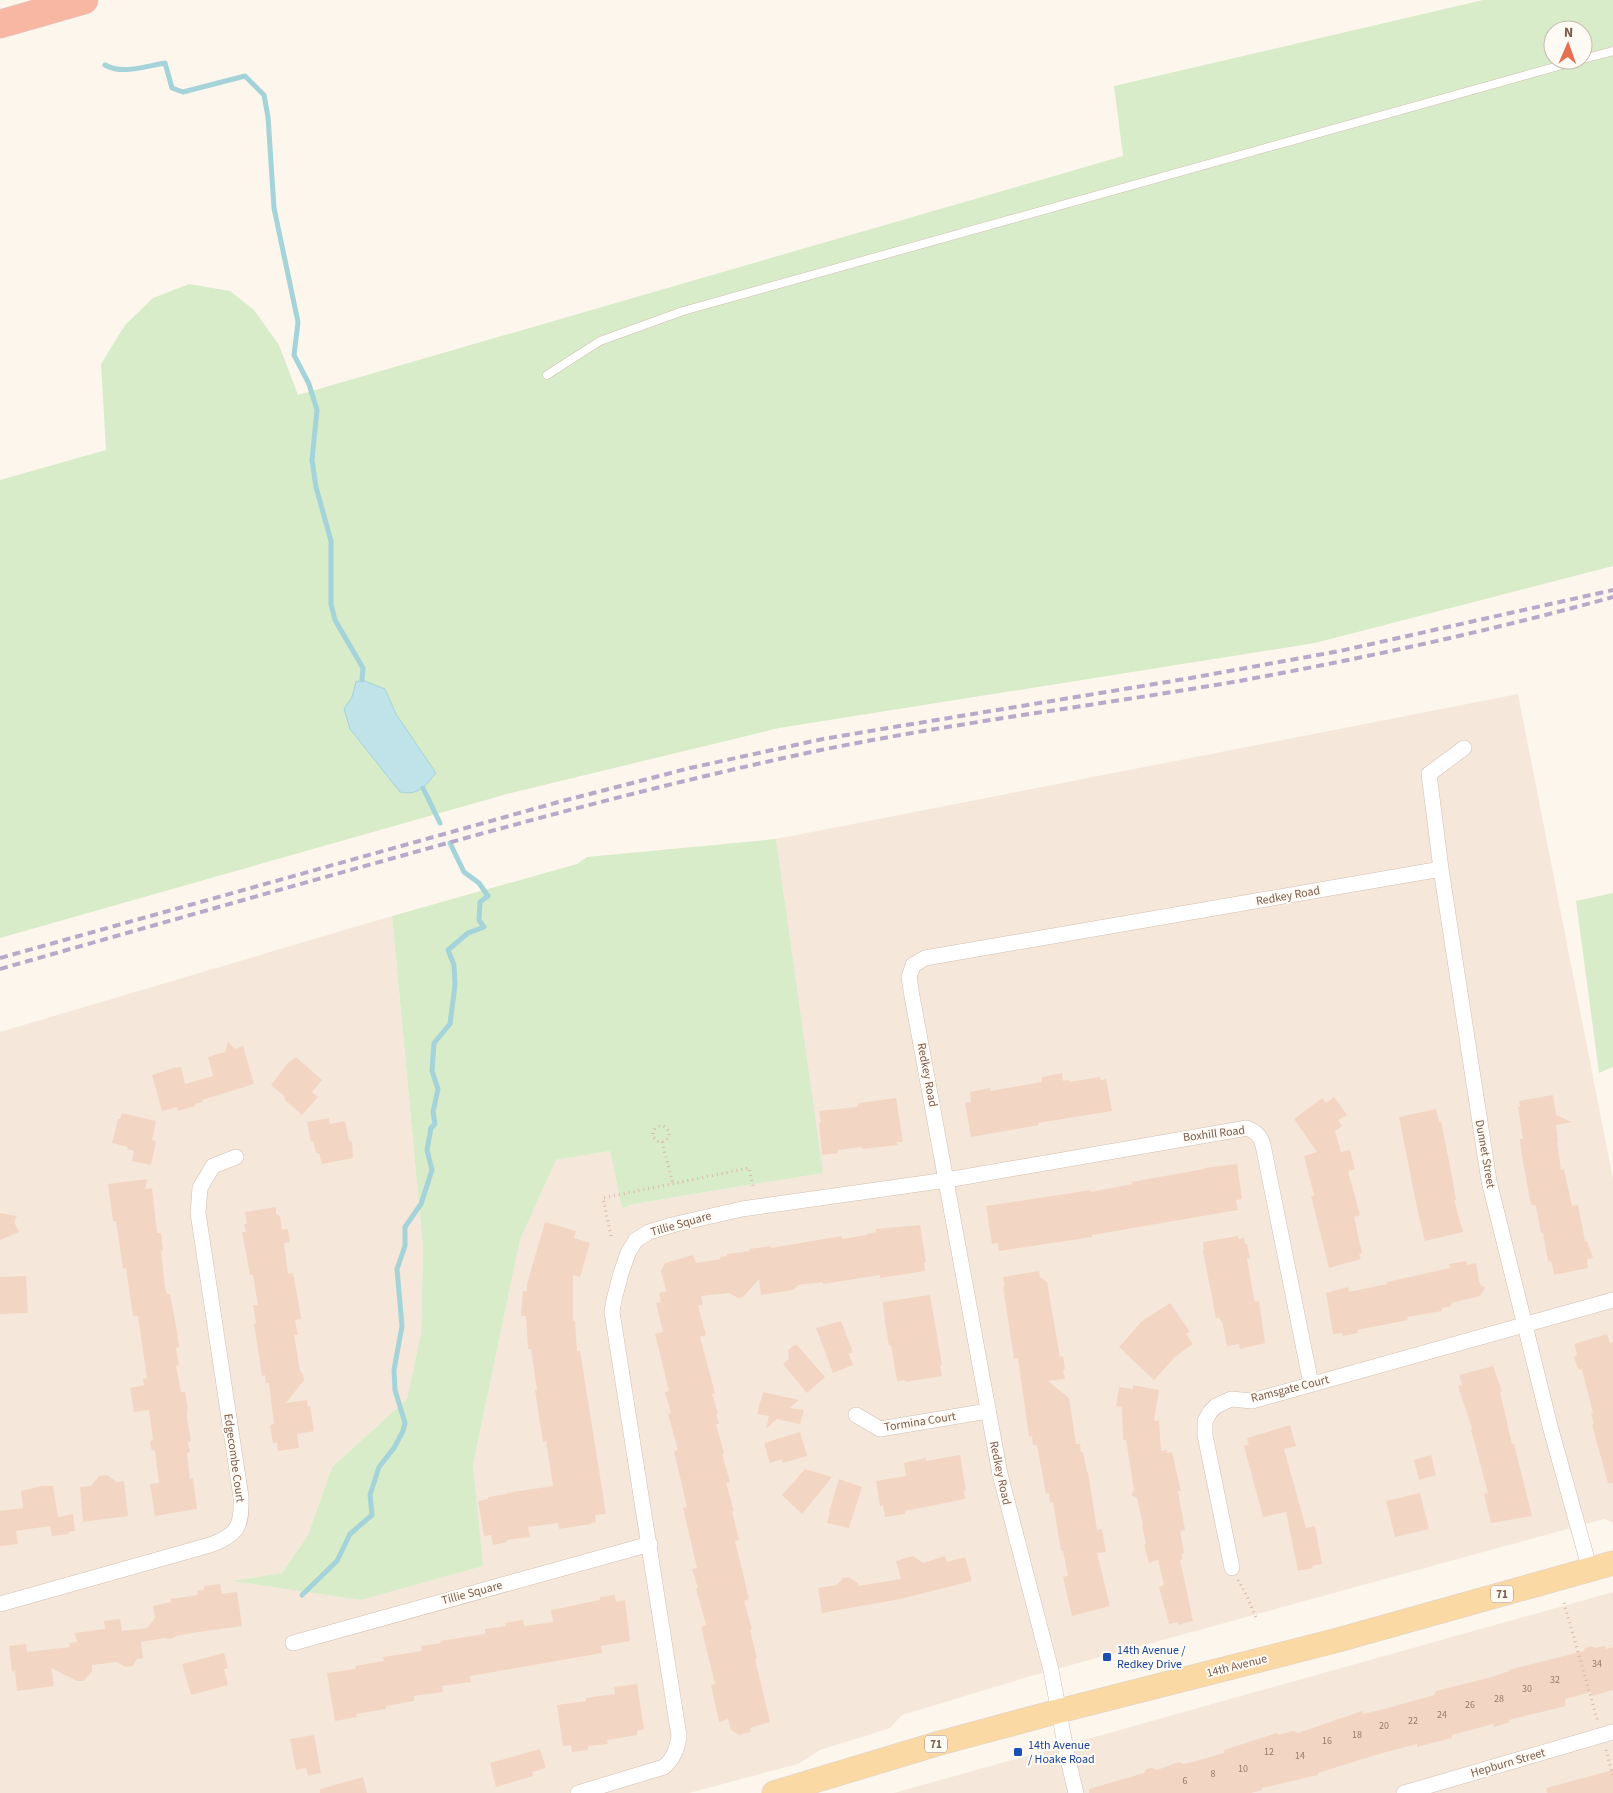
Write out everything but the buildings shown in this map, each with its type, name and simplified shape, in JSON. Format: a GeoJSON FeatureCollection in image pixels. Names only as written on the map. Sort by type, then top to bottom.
{"type":"FeatureCollection","features":[{"type":"Feature","properties":{"kind":"highway"},"geometry":{"type":"LineString","coordinates":[[0,24],[84,0]]}},
{"type":"Feature","properties":{"kind":"main road","name":"14th Avenue"},"geometry":{"type":"LineString","coordinates":[[774,1793],[940,1743],[1059,1710],[1338,1640],[1613,1563]]}},
{"type":"Feature","properties":{"kind":"street","name":"Dunnet Street"},"geometry":{"type":"LineString","coordinates":[[1464,748],[1428,774],[1484,1156],[1550,1426],[1590,1570]]}},
{"type":"Feature","properties":{"kind":"street","name":"Redkey Road"},"geometry":{"type":"LineString","coordinates":[[1076,1793],[1034,1604],[1000,1474],[912,996],[909,977],[913,965],[925,958],[1441,869]]}},
{"type":"Feature","properties":{"kind":"street","name":"Boxhill Road"},"geometry":{"type":"LineString","coordinates":[[947,1180],[1234,1130],[1247,1128],[1256,1132],[1264,1145],[1311,1384]]}},
{"type":"Feature","properties":{"kind":"street","name":"Edgecombe Court"},"geometry":{"type":"LineString","coordinates":[[0,1604],[210,1545],[227,1539],[236,1529],[241,1514],[241,1497],[198,1213],[200,1188],[213,1166],[236,1157]]}},
{"type":"Feature","properties":{"kind":"street","name":"Tillie Square"},"geometry":{"type":"LineString","coordinates":[[578,1793],[597,1790],[664,1767],[677,1750],[679,1736],[612,1312],[628,1252],[636,1240],[649,1232],[672,1224],[742,1209],[947,1180]]}},
{"type":"Feature","properties":{"kind":"street","name":"Ramsgate Court"},"geometry":{"type":"LineString","coordinates":[[1232,1568],[1205,1435],[1205,1421],[1216,1406],[1232,1399],[1252,1401],[1613,1300]]}},
{"type":"Feature","properties":{"kind":"street","name":"Tormina Court"},"geometry":{"type":"LineString","coordinates":[[856,1415],[880,1429],[988,1412]]}},
{"type":"Feature","properties":{"kind":"street","name":"Tillie Square"},"geometry":{"type":"LineString","coordinates":[[293,1643],[650,1544]]}},
{"type":"Feature","properties":{"kind":"street","name":"Hepburn Street"},"geometry":{"type":"LineString","coordinates":[[1404,1793],[1608,1734]]}},
{"type":"Feature","properties":{"kind":"lane"},"geometry":{"type":"LineString","coordinates":[[1593,57],[1613,51]]}},
{"type":"Feature","properties":{"kind":"lane"},"geometry":{"type":"LineString","coordinates":[[547,375],[600,341],[683,311],[1545,70]]}},
{"type":"Feature","properties":{"kind":"path"},"geometry":{"type":"LineString","coordinates":[[659,1127],[665,1128],[669,1133],[667,1139],[662,1142],[657,1141],[653,1136],[654,1131],[659,1127]]}},
{"type":"Feature","properties":{"kind":"path"},"geometry":{"type":"LineString","coordinates":[[662,1142],[673,1184]]}},
{"type":"Feature","properties":{"kind":"path"},"geometry":{"type":"LineString","coordinates":[[611,1236],[603,1198],[749,1168],[753,1186]]}},
{"type":"Feature","properties":{"kind":"path"},"geometry":{"type":"LineString","coordinates":[[1232,1568],[1256,1618]]}},
{"type":"Feature","properties":{"kind":"path"},"geometry":{"type":"LineString","coordinates":[[1564,1603],[1608,1734],[1613,1776]]}},
{"type":"Feature","properties":{"kind":"shaded area"},"geometry":{"type":"Polygon","coordinates":[[[1518,694],[1613,1179],[1613,1523],[1604,1519],[1031,1676],[902,1715],[890,1728],[820,1750],[798,1764],[689,1793],[0,1793],[0,1032],[392,916],[423,1248],[421,1333],[407,1399],[332,1467],[308,1535],[282,1573],[234,1581],[361,1600],[482,1566],[473,1465],[520,1240],[556,1160],[610,1151],[622,1209],[630,1205],[822,1173],[776,839],[1518,694]]]}},
{"type":"Feature","properties":{"kind":"shaded area"},"geometry":{"type":"Polygon","coordinates":[[[1613,1592],[1613,1793],[894,1793],[1613,1592]]]}},
{"type":"Feature","properties":{"kind":"green space"},"geometry":{"type":"Polygon","coordinates":[[[1483,0],[1613,0],[1613,566],[1315,643],[779,728],[507,794],[0,938],[0,480],[106,450],[101,364],[125,325],[153,298],[189,284],[230,291],[254,310],[279,345],[298,395],[1123,156],[1114,86],[1483,0]]]}},
{"type":"Feature","properties":{"kind":"green space"},"geometry":{"type":"Polygon","coordinates":[[[776,839],[823,1173],[630,1205],[622,1209],[610,1151],[556,1160],[520,1240],[473,1465],[483,1566],[361,1600],[232,1581],[282,1573],[308,1535],[332,1467],[407,1399],[421,1333],[423,1248],[392,916],[577,864],[587,857],[776,839]]]}},
{"type":"Feature","properties":{"kind":"green space"},"geometry":{"type":"Polygon","coordinates":[[[1613,893],[1613,1067],[1599,1073],[1576,901],[1613,893]]]}},
{"type":"Feature","properties":{"kind":"water"},"geometry":{"type":"Polygon","coordinates":[[[362,680],[385,689],[396,714],[436,773],[421,789],[412,793],[400,792],[350,729],[344,709],[352,697],[356,682],[362,680]]]}},
{"type":"Feature","properties":{"kind":"waterway"},"geometry":{"type":"LineString","coordinates":[[105,65],[126,70],[165,63],[172,88],[183,92],[245,76],[264,95],[268,117],[274,208],[298,322],[294,355],[309,384],[317,410],[312,460],[316,487],[331,541],[331,604],[335,620],[363,668],[362,680]]}},
{"type":"Feature","properties":{"kind":"waterway"},"geometry":{"type":"LineString","coordinates":[[423,788],[440,823]]}},
{"type":"Feature","properties":{"kind":"waterway"},"geometry":{"type":"LineString","coordinates":[[302,1595],[337,1561],[350,1534],[372,1515],[370,1495],[379,1467],[394,1448],[405,1423],[395,1390],[394,1370],[402,1326],[397,1269],[405,1246],[405,1227],[421,1204],[432,1170],[427,1150],[431,1128],[435,1124],[433,1112],[438,1089],[432,1071],[434,1043],[450,1024],[455,985],[454,965],[448,950],[468,933],[484,927],[479,920],[480,902],[488,896],[479,883],[464,872],[450,843]]}},
{"type":"Feature","properties":{"kind":"railway"},"geometry":{"type":"LineString","coordinates":[[0,958],[555,803],[690,768],[823,739],[1185,679],[1340,651],[1613,590]]}},
{"type":"Feature","properties":{"kind":"railway"},"geometry":{"type":"LineString","coordinates":[[0,969],[505,827],[715,774],[873,740],[1239,681],[1333,663],[1474,632],[1613,597]]}},
{"type":"Feature","properties":{"kind":"place","name":"14th Avenue / Redkey Drive"},"geometry":{"type":"Point","coordinates":[1107,1657]}},
{"type":"Feature","properties":{"kind":"place","name":"14th Avenue / Hoake Road"},"geometry":{"type":"Point","coordinates":[1018,1752]}}]}
